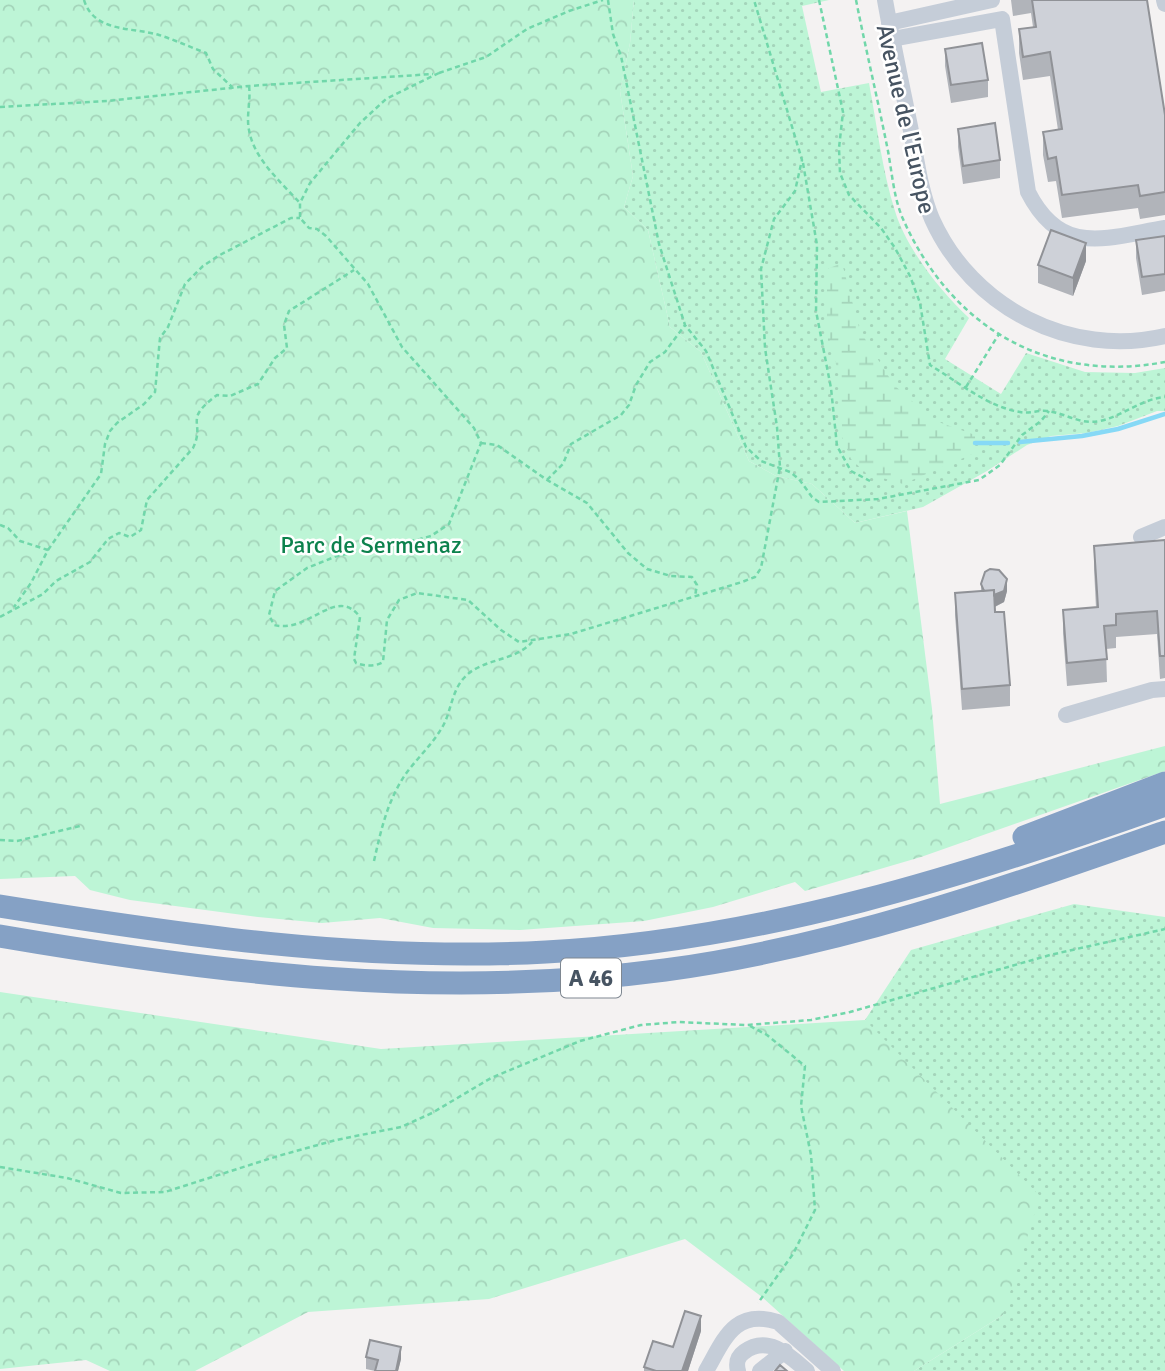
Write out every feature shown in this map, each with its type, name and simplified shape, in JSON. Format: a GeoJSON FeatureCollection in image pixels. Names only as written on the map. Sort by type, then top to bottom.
{"type":"FeatureCollection","features":[{"type":"Feature","properties":{"kind":"highway"},"geometry":{"type":"LineString","coordinates":[[748,925],[1039,832],[1165,783]]}},
{"type":"Feature","properties":{"kind":"highway","name":"A 46"},"geometry":{"type":"LineString","coordinates":[[0,906],[252,943],[384,953],[547,952],[661,940],[845,906],[928,884],[1165,804]]}},
{"type":"Feature","properties":{"kind":"highway","name":"A 46"},"geometry":{"type":"LineString","coordinates":[[0,936],[178,963],[331,980],[485,985],[604,977],[692,966],[837,937],[999,889],[1165,832]]}},
{"type":"Feature","properties":{"kind":"street","name":"Avenue de l'Europe"},"geometry":{"type":"LineString","coordinates":[[884,0],[919,174],[932,218],[948,249],[983,290],[1035,324],[1067,335],[1094,340],[1122,342],[1165,336]]}},
{"type":"Feature","properties":{"kind":"street"},"geometry":{"type":"LineString","coordinates":[[891,31],[992,0]]}},
{"type":"Feature","properties":{"kind":"street"},"geometry":{"type":"LineString","coordinates":[[891,31],[1002,19],[1028,192],[1039,212],[1048,222],[1067,234],[1084,238],[1100,239],[1165,228]]}},
{"type":"Feature","properties":{"kind":"street"},"geometry":{"type":"LineString","coordinates":[[1141,537],[1165,527]]}},
{"type":"Feature","properties":{"kind":"street"},"geometry":{"type":"LineString","coordinates":[[1066,715],[1152,690],[1165,689]]}},
{"type":"Feature","properties":{"kind":"street"},"geometry":{"type":"LineString","coordinates":[[706,1371],[724,1337],[734,1327],[752,1319],[778,1322],[833,1371]]}},
{"type":"Feature","properties":{"kind":"street"},"geometry":{"type":"LineString","coordinates":[[738,1371],[738,1357],[752,1347],[772,1346],[785,1351],[807,1371]]}},
{"type":"Feature","properties":{"kind":"street"},"geometry":{"type":"LineString","coordinates":[[760,1371],[785,1351]]}},
{"type":"Feature","properties":{"kind":"path"},"geometry":{"type":"LineString","coordinates":[[84,0],[98,20],[119,29],[157,35],[206,53],[213,69],[232,88]]}},
{"type":"Feature","properties":{"kind":"path"},"geometry":{"type":"LineString","coordinates":[[603,0],[527,29],[486,57],[439,73],[386,99],[360,123],[310,183],[300,203],[300,218],[309,228],[317,229],[326,236],[368,284],[402,347],[474,428],[481,443],[449,524],[431,536],[346,553],[307,568],[275,591],[269,615],[274,625],[285,628],[298,625],[332,607],[342,605],[354,609],[360,617],[354,659],[356,663],[378,665],[383,662],[387,620],[399,600],[417,593],[468,600],[501,630],[519,642],[533,642],[606,624],[755,577],[761,568],[767,545],[780,467],[765,348],[761,269],[774,219],[796,191],[802,160]]}},
{"type":"Feature","properties":{"kind":"path"},"geometry":{"type":"LineString","coordinates":[[608,0],[659,244],[685,325],[706,351],[746,447],[761,461],[780,467],[799,479],[819,502],[878,499],[979,480],[1000,465],[1022,435],[1041,421],[1049,411]]}},
{"type":"Feature","properties":{"kind":"path"},"geometry":{"type":"LineString","coordinates":[[754,0],[802,160],[817,245],[816,311],[831,388],[837,446],[850,471],[870,481]]}},
{"type":"Feature","properties":{"kind":"path"},"geometry":{"type":"LineString","coordinates":[[819,0],[843,112],[839,148],[840,173],[849,195],[881,228],[910,276],[920,303],[930,365],[995,405],[1022,413],[1049,411],[1072,420],[1095,422],[1110,418],[1135,404],[1165,397]]}},
{"type":"Feature","properties":{"kind":"path","name":"Avenue de l'Europe"},"geometry":{"type":"LineString","coordinates":[[856,0],[902,216],[926,263],[954,298],[999,334],[1051,358],[1087,366],[1136,368],[1165,362]]}},
{"type":"Feature","properties":{"kind":"path"},"geometry":{"type":"LineString","coordinates":[[0,107],[107,101],[249,86],[439,73]]}},
{"type":"Feature","properties":{"kind":"path"},"geometry":{"type":"LineString","coordinates":[[249,86],[248,128],[253,141],[263,163],[300,203]]}},
{"type":"Feature","properties":{"kind":"path"},"geometry":{"type":"LineString","coordinates":[[14,607],[32,583],[48,550],[101,474],[105,444],[110,431],[155,392],[160,338],[169,327],[185,284],[218,256],[290,218],[300,218]]}},
{"type":"Feature","properties":{"kind":"path"},"geometry":{"type":"LineString","coordinates":[[0,617],[14,607],[43,594],[56,581],[90,562],[108,539],[119,533],[130,537],[141,530],[148,500],[194,448],[198,438],[195,424],[197,414],[204,404],[217,394],[230,396],[258,384],[275,358],[287,348],[284,325],[289,311],[355,270]]}},
{"type":"Feature","properties":{"kind":"path"},"geometry":{"type":"LineString","coordinates":[[547,480],[563,464],[571,444],[621,415],[629,405],[636,385],[650,362],[665,352],[685,325]]}},
{"type":"Feature","properties":{"kind":"path"},"geometry":{"type":"LineString","coordinates":[[966,387],[999,334]]}},
{"type":"Feature","properties":{"kind":"path"},"geometry":{"type":"LineString","coordinates":[[481,443],[497,445],[547,480],[587,503],[628,553],[647,569],[671,576],[692,577],[697,585],[695,596]]}},
{"type":"Feature","properties":{"kind":"path"},"geometry":{"type":"LineString","coordinates":[[0,525],[8,528],[20,541],[48,550]]}},
{"type":"Feature","properties":{"kind":"path"},"geometry":{"type":"LineString","coordinates":[[374,861],[380,829],[390,804],[405,775],[444,724],[463,678],[479,668],[525,651],[533,642]]}},
{"type":"Feature","properties":{"kind":"path"},"geometry":{"type":"LineString","coordinates":[[0,840],[17,841],[80,826]]}},
{"type":"Feature","properties":{"kind":"path"},"geometry":{"type":"LineString","coordinates":[[0,1167],[67,1178],[121,1193],[165,1192],[336,1140],[401,1127],[432,1113],[491,1078],[580,1041],[641,1025],[679,1022],[747,1025],[811,1020],[850,1012],[1050,955],[1165,929]]}},
{"type":"Feature","properties":{"kind":"path"},"geometry":{"type":"LineString","coordinates":[[747,1025],[767,1035],[805,1066],[801,1106],[811,1155],[815,1210],[793,1254],[753,1312],[752,1319]]}},
{"type":"Feature","properties":{"kind":"green space","name":"Parc de Sermenaz"},"geometry":{"type":"Polygon","coordinates":[[[0,0],[634,0],[630,43],[620,91],[633,176],[624,207],[648,230],[670,327],[701,352],[749,461],[776,476],[812,484],[855,523],[907,511],[932,709],[940,804],[1165,746],[1165,771],[921,857],[805,891],[795,882],[713,907],[644,921],[520,930],[433,928],[380,918],[322,923],[130,900],[90,890],[75,876],[0,879],[0,0]]]}},
{"type":"Feature","properties":{"kind":"green space"},"geometry":{"type":"Polygon","coordinates":[[[634,0],[829,0],[802,6],[821,92],[869,83],[887,180],[900,225],[926,269],[969,318],[945,359],[1001,394],[1026,353],[1085,372],[1135,373],[1165,368],[1165,411],[1157,411],[1118,426],[1087,433],[1051,436],[1027,445],[923,507],[855,523],[812,484],[776,476],[749,461],[701,352],[670,327],[648,230],[624,207],[633,176],[620,91],[630,43],[634,0]]]}},
{"type":"Feature","properties":{"kind":"green space"},"geometry":{"type":"Polygon","coordinates":[[[842,263],[860,331],[894,385],[933,420],[975,435],[975,453],[903,484],[866,473],[851,459],[842,437],[841,382],[827,332],[827,269],[842,263]]]}},
{"type":"Feature","properties":{"kind":"green space"},"geometry":{"type":"Polygon","coordinates":[[[1074,904],[1165,917],[1165,1371],[914,1371],[1003,1315],[865,1020],[911,950],[1074,904]]]}},
{"type":"Feature","properties":{"kind":"green space"},"geometry":{"type":"Polygon","coordinates":[[[0,992],[381,1049],[865,1020],[1040,1196],[1003,1315],[914,1371],[844,1371],[762,1297],[685,1239],[489,1299],[308,1312],[195,1371],[110,1371],[86,1360],[0,1369],[0,992]]]}},
{"type":"Feature","properties":{"kind":"building"},"geometry":{"type":"Polygon","coordinates":[[[1032,0],[1147,0],[1165,115],[1165,192],[1140,196],[1138,185],[1062,195],[1056,157],[1048,159],[1043,132],[1062,129],[1050,52],[1023,57],[1019,29],[1036,27],[1032,0]]]}},
{"type":"Feature","properties":{"kind":"building"},"geometry":{"type":"Polygon","coordinates":[[[982,43],[988,80],[951,85],[945,49],[982,43]]]}},
{"type":"Feature","properties":{"kind":"building"},"geometry":{"type":"Polygon","coordinates":[[[995,123],[1000,160],[963,166],[958,129],[995,123]]]}},
{"type":"Feature","properties":{"kind":"building"},"geometry":{"type":"Polygon","coordinates":[[[1051,230],[1086,243],[1073,278],[1038,265],[1051,230]]]}},
{"type":"Feature","properties":{"kind":"building"},"geometry":{"type":"Polygon","coordinates":[[[1165,236],[1165,274],[1142,277],[1136,240],[1165,236]]]}},
{"type":"Feature","properties":{"kind":"building"},"geometry":{"type":"Polygon","coordinates":[[[1165,540],[1165,656],[1160,656],[1157,611],[1116,614],[1116,625],[1104,626],[1107,659],[1067,663],[1063,610],[1098,607],[1094,546],[1165,540]]]}},
{"type":"Feature","properties":{"kind":"building"},"geometry":{"type":"Polygon","coordinates":[[[990,569],[999,570],[1007,579],[1004,591],[994,595],[994,590],[984,591],[981,584],[985,572],[990,569]]]}},
{"type":"Feature","properties":{"kind":"building"},"geometry":{"type":"Polygon","coordinates":[[[994,590],[995,612],[1004,612],[1010,685],[962,689],[955,593],[994,590]]]}},
{"type":"Feature","properties":{"kind":"building"},"geometry":{"type":"Polygon","coordinates":[[[685,1311],[701,1316],[682,1371],[656,1371],[644,1367],[653,1341],[673,1347],[685,1311]]]}},
{"type":"Feature","properties":{"kind":"building"},"geometry":{"type":"Polygon","coordinates":[[[370,1340],[401,1347],[396,1371],[375,1371],[378,1360],[366,1357],[370,1340]]]}},
{"type":"Feature","properties":{"kind":"building"},"geometry":{"type":"Polygon","coordinates":[[[780,1365],[787,1371],[775,1371],[780,1365]]]}},
{"type":"Feature","properties":{"kind":"waterway"},"geometry":{"type":"LineString","coordinates":[[1020,442],[1082,436],[1118,429],[1165,414]]}},
{"type":"Feature","properties":{"kind":"waterway"},"geometry":{"type":"LineString","coordinates":[[975,443],[1008,443]]}}]}
